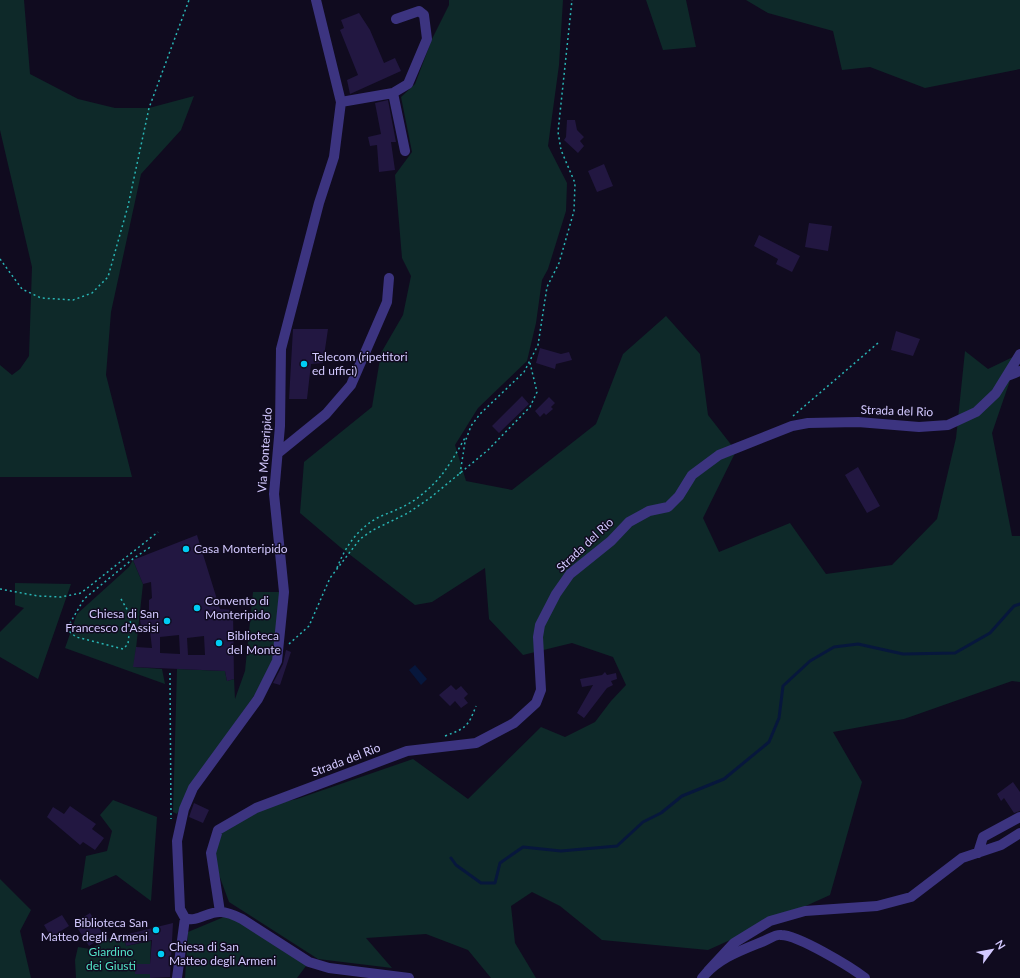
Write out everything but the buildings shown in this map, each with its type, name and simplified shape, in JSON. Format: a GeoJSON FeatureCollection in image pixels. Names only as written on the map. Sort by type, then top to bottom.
{"type":"FeatureCollection","features":[{"type":"Feature","properties":{"kind":"street","name":"Via Monteripido"},"geometry":{"type":"LineString","coordinates":[[177,978],[185,918],[180,909],[177,841],[184,809],[193,788],[258,699],[277,661],[284,592],[274,494],[280,426],[281,349],[319,203],[334,157],[341,102],[316,0]]}},
{"type":"Feature","properties":{"kind":"street"},"geometry":{"type":"LineString","coordinates":[[341,102],[393,93],[408,84],[427,39],[424,15],[419,11],[396,19]]}},
{"type":"Feature","properties":{"kind":"street"},"geometry":{"type":"LineString","coordinates":[[393,93],[405,151]]}},
{"type":"Feature","properties":{"kind":"street"},"geometry":{"type":"LineString","coordinates":[[278,453],[326,414],[351,385],[387,302],[389,278]]}},
{"type":"Feature","properties":{"kind":"street","name":"Strada del Rio"},"geometry":{"type":"LineString","coordinates":[[220,912],[211,853],[218,830],[256,808],[407,751],[476,743],[514,723],[536,703],[541,690],[538,637],[540,625],[556,594],[570,574],[611,541],[629,522],[649,511],[668,507],[679,496],[692,475],[719,454],[792,426],[808,423],[858,422],[919,427],[948,425],[976,412],[996,394],[1020,354]]}},
{"type":"Feature","properties":{"kind":"street"},"geometry":{"type":"LineString","coordinates":[[1007,376],[1020,371]]}},
{"type":"Feature","properties":{"kind":"street"},"geometry":{"type":"LineString","coordinates":[[978,853],[983,837],[1020,817]]}},
{"type":"Feature","properties":{"kind":"street"},"geometry":{"type":"LineString","coordinates":[[705,975],[734,942],[770,921],[805,911],[877,906],[911,897],[962,858],[1001,845],[1020,833]]}},
{"type":"Feature","properties":{"kind":"street"},"geometry":{"type":"LineString","coordinates":[[185,918],[191,920],[220,912],[242,919],[309,962],[329,968],[410,978]]}},
{"type":"Feature","properties":{"kind":"street"},"geometry":{"type":"LineString","coordinates":[[705,975],[731,954],[780,934],[796,938],[808,944],[865,978]]}},
{"type":"Feature","properties":{"kind":"path"},"geometry":{"type":"LineString","coordinates":[[0,259],[22,290],[41,298],[73,300],[92,293],[108,277],[128,206],[149,108],[189,0]]}},
{"type":"Feature","properties":{"kind":"path"},"geometry":{"type":"LineString","coordinates":[[336,569],[347,546],[364,527],[378,518],[411,503],[437,481],[451,464],[471,426],[480,414],[524,372],[538,345],[547,287],[559,263],[574,211],[575,183],[561,150],[558,132],[572,0]]}},
{"type":"Feature","properties":{"kind":"path"},"geometry":{"type":"LineString","coordinates":[[792,417],[878,343]]}},
{"type":"Feature","properties":{"kind":"path"},"geometry":{"type":"LineString","coordinates":[[287,645],[309,626],[330,578],[360,539],[420,505],[460,474],[488,450],[530,407],[537,392],[530,363]]}},
{"type":"Feature","properties":{"kind":"path"},"geometry":{"type":"LineString","coordinates":[[460,474],[467,435]]}},
{"type":"Feature","properties":{"kind":"path"},"geometry":{"type":"LineString","coordinates":[[0,589],[38,596],[61,597],[82,593],[158,532]]}},
{"type":"Feature","properties":{"kind":"path"},"geometry":{"type":"LineString","coordinates":[[121,599],[131,616],[128,644],[123,649],[76,638],[70,632],[69,625],[84,599],[134,558],[152,546]]}},
{"type":"Feature","properties":{"kind":"path"},"geometry":{"type":"LineString","coordinates":[[441,737],[460,730],[469,724],[476,706]]}},
{"type":"Feature","properties":{"kind":"green space"},"geometry":{"type":"Polygon","coordinates":[[[0,0],[24,0],[30,74],[78,99],[115,108],[149,108],[194,96],[181,130],[141,174],[111,312],[106,375],[132,477],[0,477],[0,365],[12,375],[20,369],[29,356],[32,267],[0,130],[0,0]]]}},
{"type":"Feature","properties":{"kind":"green space"},"geometry":{"type":"Polygon","coordinates":[[[449,0],[563,0],[559,65],[548,146],[567,183],[566,211],[548,269],[542,280],[536,323],[527,361],[478,408],[455,445],[466,481],[512,490],[596,424],[623,354],[666,316],[700,354],[708,415],[736,451],[703,518],[719,552],[790,523],[826,574],[892,565],[937,519],[956,438],[965,351],[988,369],[1019,354],[992,433],[1012,536],[1020,536],[1020,682],[1012,681],[904,719],[833,732],[862,782],[830,895],[708,950],[602,940],[560,906],[532,892],[511,906],[515,943],[536,978],[491,978],[468,950],[426,934],[366,938],[392,968],[318,959],[229,902],[211,853],[218,830],[256,808],[297,799],[413,759],[468,799],[541,727],[565,737],[595,722],[611,701],[626,685],[613,657],[572,643],[523,655],[489,619],[485,568],[432,602],[415,605],[340,547],[300,513],[304,462],[372,407],[381,353],[403,315],[411,276],[402,258],[395,175],[412,152],[401,97],[415,84],[432,39],[449,5],[449,0]]]}},
{"type":"Feature","properties":{"kind":"green space"},"geometry":{"type":"Polygon","coordinates":[[[646,0],[686,0],[696,47],[663,50],[646,0]]]}},
{"type":"Feature","properties":{"kind":"green space"},"geometry":{"type":"Polygon","coordinates":[[[746,0],[1020,0],[1020,69],[925,88],[870,67],[842,70],[833,31],[768,13],[746,0]]]}},
{"type":"Feature","properties":{"kind":"green space"},"geometry":{"type":"Polygon","coordinates":[[[133,560],[143,584],[134,667],[162,669],[165,684],[65,648],[77,614],[129,567],[133,560]]]}},
{"type":"Feature","properties":{"kind":"green space"},"geometry":{"type":"Polygon","coordinates":[[[15,583],[71,584],[38,679],[0,657],[0,632],[24,608],[15,605],[15,583]]]}},
{"type":"Feature","properties":{"kind":"green space"},"geometry":{"type":"Polygon","coordinates":[[[253,592],[281,592],[271,672],[191,785],[177,814],[173,812],[177,669],[225,671],[227,681],[234,679],[235,699],[245,671],[253,592]]]}},
{"type":"Feature","properties":{"kind":"green space"},"geometry":{"type":"Polygon","coordinates":[[[113,800],[157,817],[151,901],[116,875],[81,890],[86,856],[107,851],[112,831],[100,815],[113,800]]]}},
{"type":"Feature","properties":{"kind":"green space"},"geometry":{"type":"Polygon","coordinates":[[[0,879],[31,910],[20,931],[31,978],[0,978],[0,879]]]}},
{"type":"Feature","properties":{"kind":"green space"},"geometry":{"type":"Polygon","coordinates":[[[231,914],[309,962],[297,978],[185,978],[188,932],[231,914]]]}},
{"type":"Feature","properties":{"kind":"green space","name":"Giardino dei Giusti"},"geometry":{"type":"Polygon","coordinates":[[[124,935],[126,946],[151,941],[150,964],[135,964],[135,974],[150,974],[150,978],[76,978],[75,960],[78,947],[90,949],[112,937],[124,935]]]}},
{"type":"Feature","properties":{"kind":"water"},"geometry":{"type":"Polygon","coordinates":[[[415,665],[427,679],[421,685],[409,670],[415,665]]]}},
{"type":"Feature","properties":{"kind":"waterway"},"geometry":{"type":"LineString","coordinates":[[451,858],[456,865],[481,883],[495,883],[500,863],[523,847],[561,851],[617,846],[643,822],[661,813],[682,796],[724,779],[769,742],[779,718],[783,686],[810,661],[834,647],[858,644],[903,654],[955,653],[990,633],[1014,606],[1020,604]]}},
{"type":"Feature","properties":{"kind":"place","name":"Telecom (ripetitori ed uffici)"},"geometry":{"type":"Point","coordinates":[304,364]}},
{"type":"Feature","properties":{"kind":"place","name":"Casa Monteripido"},"geometry":{"type":"Point","coordinates":[186,549]}},
{"type":"Feature","properties":{"kind":"place","name":"Convento di Monteripido"},"geometry":{"type":"Point","coordinates":[197,608]}},
{"type":"Feature","properties":{"kind":"place","name":"Chiesa di San Francesco d'Assisi"},"geometry":{"type":"Point","coordinates":[167,621]}},
{"type":"Feature","properties":{"kind":"place","name":"Biblioteca del Monte"},"geometry":{"type":"Point","coordinates":[219,643]}},
{"type":"Feature","properties":{"kind":"place","name":"Biblioteca San Matteo degli Armeni"},"geometry":{"type":"Point","coordinates":[156,930]}},
{"type":"Feature","properties":{"kind":"place","name":"Chiesa di San Matteo degli Armeni"},"geometry":{"type":"Point","coordinates":[161,954]}}]}
